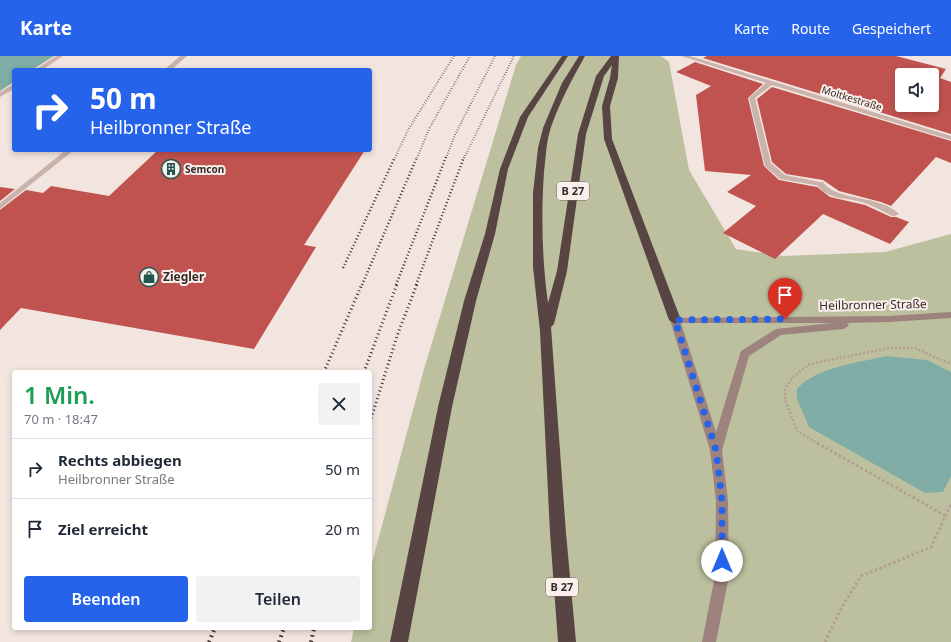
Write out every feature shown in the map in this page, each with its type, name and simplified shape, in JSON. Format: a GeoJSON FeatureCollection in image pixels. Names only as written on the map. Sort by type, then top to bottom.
{"type":"FeatureCollection","features":[{"type":"Feature","properties":{"kind":"highway"},"geometry":{"type":"LineString","coordinates":[[399,642],[446,407],[470,301],[490,234],[496,200],[504,169],[524,117],[564,56]]}},
{"type":"Feature","properties":{"kind":"highway","name":"B 27"},"geometry":{"type":"LineString","coordinates":[[567,642],[558,533],[546,331],[538,267],[538,193],[542,148],[553,113],[566,83],[582,56]]}},
{"type":"Feature","properties":{"kind":"highway"},"geometry":{"type":"LineString","coordinates":[[616,56],[614,78],[606,106],[608,139],[618,170],[675,320]]}},
{"type":"Feature","properties":{"kind":"highway","name":"B 27"},"geometry":{"type":"LineString","coordinates":[[546,331],[562,271],[582,134],[600,76],[616,56]]}},
{"type":"Feature","properties":{"kind":"main road","name":"Heilbronner Straße"},"geometry":{"type":"LineString","coordinates":[[675,320],[890,319],[951,315]]}},
{"type":"Feature","properties":{"kind":"main road"},"geometry":{"type":"LineString","coordinates":[[716,450],[745,354],[780,332],[890,319]]}},
{"type":"Feature","properties":{"kind":"main road"},"geometry":{"type":"LineString","coordinates":[[675,320],[716,450],[722,501],[722,576],[709,642]]}},
{"type":"Feature","properties":{"kind":"street"},"geometry":{"type":"LineString","coordinates":[[41,68],[60,56]]}},
{"type":"Feature","properties":{"kind":"street"},"geometry":{"type":"LineString","coordinates":[[169,68],[184,56]]}},
{"type":"Feature","properties":{"kind":"street","name":"Moltkestraße"},"geometry":{"type":"LineString","coordinates":[[684,56],[951,138]]}},
{"type":"Feature","properties":{"kind":"street"},"geometry":{"type":"LineString","coordinates":[[770,82],[752,98],[768,164],[783,177],[820,184],[824,191],[831,194],[862,200],[895,214]]}},
{"type":"Feature","properties":{"kind":"street"},"geometry":{"type":"LineString","coordinates":[[0,95],[12,87]]}},
{"type":"Feature","properties":{"kind":"street"},"geometry":{"type":"LineString","coordinates":[[0,207],[68,152]]}},
{"type":"Feature","properties":{"kind":"path"},"geometry":{"type":"LineString","coordinates":[[946,516],[797,431],[785,399],[785,388],[794,376],[810,364],[889,348],[916,348],[951,364]]}},
{"type":"Feature","properties":{"kind":"path"},"geometry":{"type":"LineString","coordinates":[[825,642],[842,607],[860,576],[930,547],[951,504]]}},
{"type":"Feature","properties":{"kind":"green space"},"geometry":{"type":"Polygon","coordinates":[[[521,56],[661,56],[669,62],[689,170],[736,249],[783,256],[885,252],[951,234],[951,642],[351,642],[354,630],[372,630],[372,563],[424,369],[516,65],[521,56]]]}},
{"type":"Feature","properties":{"kind":"water"},"geometry":{"type":"Polygon","coordinates":[[[0,56],[54,56],[35,68],[12,68],[12,83],[0,91],[0,56]]]}},
{"type":"Feature","properties":{"kind":"water"},"geometry":{"type":"Polygon","coordinates":[[[886,356],[927,360],[951,372],[951,476],[943,492],[925,493],[809,427],[797,399],[797,389],[815,376],[838,367],[886,356]]]}},
{"type":"Feature","properties":{"kind":"building"},"geometry":{"type":"Polygon","coordinates":[[[707,56],[896,56],[946,69],[940,78],[951,82],[951,134],[703,58],[707,56]]]}},
{"type":"Feature","properties":{"kind":"building"},"geometry":{"type":"Polygon","coordinates":[[[695,62],[763,84],[748,98],[764,166],[779,180],[817,187],[830,197],[865,205],[891,217],[896,217],[909,222],[890,244],[823,214],[775,259],[723,233],[756,206],[727,192],[751,175],[705,171],[696,95],[711,86],[676,72],[695,62]]]}},
{"type":"Feature","properties":{"kind":"building"},"geometry":{"type":"Polygon","coordinates":[[[772,87],[951,141],[951,163],[936,157],[891,206],[839,191],[823,180],[786,174],[772,162],[757,99],[772,87]]]}},
{"type":"Feature","properties":{"kind":"building","name":"Ziegler"},"geometry":{"type":"Polygon","coordinates":[[[156,152],[364,152],[304,245],[316,247],[254,349],[21,308],[0,330],[0,210],[26,190],[43,193],[51,186],[109,196],[156,152]]]}},
{"type":"Feature","properties":{"kind":"building"},"geometry":{"type":"Polygon","coordinates":[[[0,187],[15,189],[0,201],[0,187]]]}},
{"type":"Feature","properties":{"kind":"railway"},"geometry":{"type":"LineString","coordinates":[[395,158],[408,130],[454,56]]}},
{"type":"Feature","properties":{"kind":"railway"},"geometry":{"type":"LineString","coordinates":[[417,158],[429,129],[470,56]]}},
{"type":"Feature","properties":{"kind":"railway"},"geometry":{"type":"LineString","coordinates":[[446,158],[455,135],[495,56]]}},
{"type":"Feature","properties":{"kind":"railway"},"geometry":{"type":"LineString","coordinates":[[464,158],[514,56]]}},
{"type":"Feature","properties":{"kind":"railway"},"geometry":{"type":"LineString","coordinates":[[343,268],[395,157]]}},
{"type":"Feature","properties":{"kind":"railway"},"geometry":{"type":"LineString","coordinates":[[362,285],[417,157]]}},
{"type":"Feature","properties":{"kind":"railway"},"geometry":{"type":"LineString","coordinates":[[396,285],[446,157]]}},
{"type":"Feature","properties":{"kind":"railway"},"geometry":{"type":"LineString","coordinates":[[416,285],[464,157]]}},
{"type":"Feature","properties":{"kind":"railway"},"geometry":{"type":"LineString","coordinates":[[325,370],[362,284]]}},
{"type":"Feature","properties":{"kind":"railway"},"geometry":{"type":"LineString","coordinates":[[365,370],[397,284]]}},
{"type":"Feature","properties":{"kind":"railway"},"geometry":{"type":"LineString","coordinates":[[372,416],[397,336],[417,284]]}},
{"type":"Feature","properties":{"kind":"railway"},"geometry":{"type":"LineString","coordinates":[[209,642],[214,630]]}},
{"type":"Feature","properties":{"kind":"railway"},"geometry":{"type":"LineString","coordinates":[[279,642],[283,630]]}},
{"type":"Feature","properties":{"kind":"railway"},"geometry":{"type":"LineString","coordinates":[[311,642],[314,630]]}},
{"type":"Feature","properties":{"kind":"place","name":"Semcon"},"geometry":{"type":"Point","coordinates":[171,169]}},
{"type":"Feature","properties":{"kind":"place","name":"Ziegler"},"geometry":{"type":"Point","coordinates":[149,277]}},
{"type":"Feature","properties":{"kind":"route"},"geometry":{"type":"LineString","coordinates":[[722,561],[722,501],[716,450],[675,320],[785,319]]}}]}
